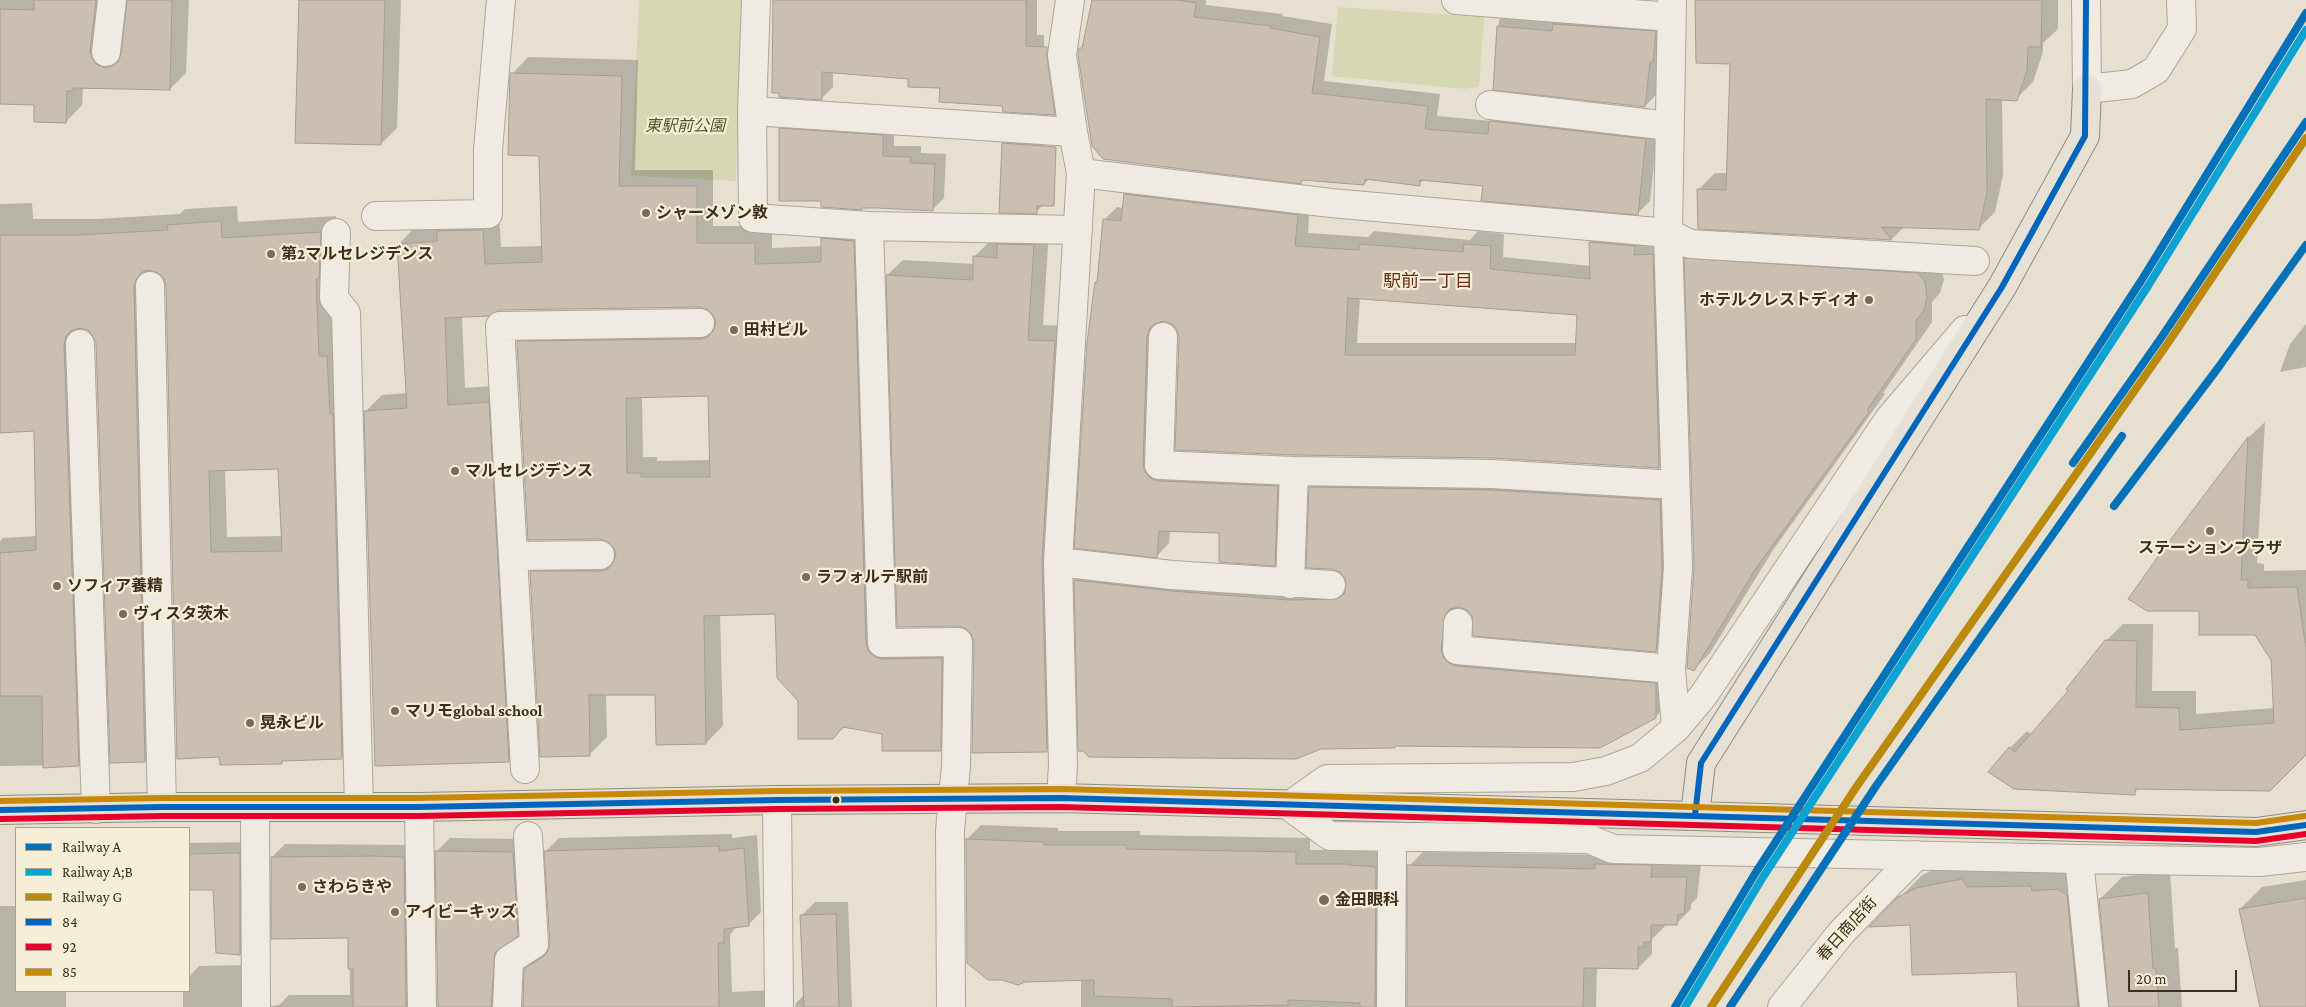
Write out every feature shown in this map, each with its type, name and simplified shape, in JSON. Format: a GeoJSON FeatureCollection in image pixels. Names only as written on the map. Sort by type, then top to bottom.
{"type":"FeatureCollection","features":[{"type":"Feature","properties":{"kind":"main road"},"geometry":{"type":"LineString","coordinates":[[1695,815],[1701,763],[2002,287],[2085,136],[2087,89]]}},
{"type":"Feature","properties":{"kind":"main road"},"geometry":{"type":"LineString","coordinates":[[0,810],[162,807],[419,807],[777,800],[1061,798],[1289,806],[1695,815],[2256,832],[2306,825]]}},
{"type":"Feature","properties":{"kind":"street"},"geometry":{"type":"LineString","coordinates":[[106,52],[112,0]]}},
{"type":"Feature","properties":{"kind":"street"},"geometry":{"type":"LineString","coordinates":[[376,216],[488,214],[488,150],[501,0]]}},
{"type":"Feature","properties":{"kind":"street"},"geometry":{"type":"LineString","coordinates":[[756,0],[752,111],[753,218],[869,226],[1078,230]]}},
{"type":"Feature","properties":{"kind":"street"},"geometry":{"type":"LineString","coordinates":[[1061,798],[1063,765],[1058,562],[1081,173],[1062,55],[1070,0]]}},
{"type":"Feature","properties":{"kind":"street"},"geometry":{"type":"LineString","coordinates":[[1456,0],[1672,9],[1668,233],[1678,567],[1671,669],[1676,728]]}},
{"type":"Feature","properties":{"kind":"street"},"geometry":{"type":"LineString","coordinates":[[2086,0],[2087,89],[2132,84],[2156,70],[2182,29],[2181,0]]}},
{"type":"Feature","properties":{"kind":"street"},"geometry":{"type":"LineString","coordinates":[[1490,105],[1669,126]]}},
{"type":"Feature","properties":{"kind":"street"},"geometry":{"type":"LineString","coordinates":[[752,111],[1073,132]]}},
{"type":"Feature","properties":{"kind":"street"},"geometry":{"type":"LineString","coordinates":[[1081,173],[1331,203],[1668,233],[1690,244],[1975,261]]}},
{"type":"Feature","properties":{"kind":"street"},"geometry":{"type":"LineString","coordinates":[[869,226],[882,643],[958,642],[956,766],[950,831],[951,1007]]}},
{"type":"Feature","properties":{"kind":"street"},"geometry":{"type":"LineString","coordinates":[[336,234],[334,298],[346,313],[359,807]]}},
{"type":"Feature","properties":{"kind":"street"},"geometry":{"type":"LineString","coordinates":[[150,286],[162,807]]}},
{"type":"Feature","properties":{"kind":"street"},"geometry":{"type":"LineString","coordinates":[[2002,287],[1889,419],[1704,696],[1676,728],[1640,758],[1606,771],[1573,777],[1327,779],[1289,806],[1330,836],[1590,840],[1613,849],[2260,862],[2306,857]]}},
{"type":"Feature","properties":{"kind":"street"},"geometry":{"type":"LineString","coordinates":[[525,769],[500,326],[700,323]]}},
{"type":"Feature","properties":{"kind":"street"},"geometry":{"type":"LineString","coordinates":[[1163,337],[1159,465],[1294,471],[1492,474],[1675,484]]}},
{"type":"Feature","properties":{"kind":"street"},"geometry":{"type":"LineString","coordinates":[[80,344],[96,809]]}},
{"type":"Feature","properties":{"kind":"street"},"geometry":{"type":"LineString","coordinates":[[1290,584],[1294,471]]}},
{"type":"Feature","properties":{"kind":"street"},"geometry":{"type":"LineString","coordinates":[[513,556],[600,555]]}},
{"type":"Feature","properties":{"kind":"street"},"geometry":{"type":"LineString","coordinates":[[1058,562],[1172,575],[1290,584],[1331,585]]}},
{"type":"Feature","properties":{"kind":"street"},"geometry":{"type":"LineString","coordinates":[[1458,623],[1456,650],[1671,669]]}},
{"type":"Feature","properties":{"kind":"street"},"geometry":{"type":"LineString","coordinates":[[777,800],[779,1007]]}},
{"type":"Feature","properties":{"kind":"street"},"geometry":{"type":"LineString","coordinates":[[255,807],[256,1007]]}},
{"type":"Feature","properties":{"kind":"street"},"geometry":{"type":"LineString","coordinates":[[419,807],[422,1007]]}},
{"type":"Feature","properties":{"kind":"street"},"geometry":{"type":"LineString","coordinates":[[507,1007],[509,960],[534,944],[528,836]]}},
{"type":"Feature","properties":{"kind":"street"},"geometry":{"type":"LineString","coordinates":[[1391,1007],[1392,837]]}},
{"type":"Feature","properties":{"kind":"street","name":"春日商店街"},"geometry":{"type":"LineString","coordinates":[[1782,1007],[1841,933],[1916,855]]}},
{"type":"Feature","properties":{"kind":"street"},"geometry":{"type":"LineString","coordinates":[[2079,859],[2094,1007]]}},
{"type":"Feature","properties":{"kind":"green space","name":"東駅前公園"},"geometry":{"type":"Polygon","coordinates":[[[639,0],[741,0],[736,181],[631,176],[639,0]]]}},
{"type":"Feature","properties":{"kind":"green space"},"geometry":{"type":"Polygon","coordinates":[[[1338,7],[1484,17],[1479,87],[1465,89],[1332,76],[1338,7]]]}},
{"type":"Feature","properties":{"kind":"building"},"geometry":{"type":"Polygon","coordinates":[[[34,0],[96,0],[90,51],[96,64],[105,68],[118,62],[121,54],[127,0],[172,0],[170,90],[73,88],[73,91],[67,91],[66,123],[34,122],[34,105],[0,104],[0,9],[34,10],[34,0]]]}},
{"type":"Feature","properties":{"kind":"building"},"geometry":{"type":"Polygon","coordinates":[[[299,0],[385,0],[381,145],[295,143],[299,0]]]}},
{"type":"Feature","properties":{"kind":"building"},"geometry":{"type":"Polygon","coordinates":[[[773,0],[1026,0],[1026,46],[1047,47],[1055,115],[1003,112],[1002,106],[939,102],[940,88],[908,87],[908,79],[822,72],[822,100],[779,97],[779,93],[772,93],[773,0]]]}},
{"type":"Feature","properties":{"kind":"building"},"geometry":{"type":"Polygon","coordinates":[[[1092,0],[1178,0],[1196,3],[1194,17],[1271,26],[1270,28],[1320,37],[1312,93],[1428,106],[1425,129],[1488,134],[1489,121],[1491,121],[1646,139],[1638,215],[1481,201],[1483,186],[1420,180],[1420,186],[1365,179],[1364,185],[1302,180],[1301,184],[1103,159],[1092,146],[1078,55],[1079,48],[1082,48],[1092,0]]]}},
{"type":"Feature","properties":{"kind":"building"},"geometry":{"type":"Polygon","coordinates":[[[1695,0],[2042,0],[2041,47],[2028,47],[2027,70],[2017,101],[1986,99],[1987,192],[1979,230],[1881,227],[1892,240],[1698,229],[1697,189],[1726,190],[1730,64],[1696,63],[1695,0]]]}},
{"type":"Feature","properties":{"kind":"building"},"geometry":{"type":"Polygon","coordinates":[[[1553,24],[1656,31],[1645,107],[1493,90],[1497,26],[1552,31],[1553,24]]]}},
{"type":"Feature","properties":{"kind":"building"},"geometry":{"type":"Polygon","coordinates":[[[510,73],[622,76],[619,186],[697,186],[697,243],[755,243],[755,264],[821,262],[821,238],[854,241],[866,644],[869,652],[875,657],[882,659],[942,658],[941,751],[882,751],[882,734],[843,727],[833,739],[798,739],[798,701],[777,678],[775,614],[704,616],[706,744],[656,745],[655,695],[589,695],[590,756],[540,757],[530,571],[601,571],[608,569],[613,563],[616,554],[614,547],[600,539],[528,540],[517,341],[700,339],[708,337],[713,331],[716,322],[708,310],[700,307],[500,310],[489,316],[445,318],[448,405],[489,402],[509,762],[375,766],[364,411],[407,408],[397,244],[437,241],[437,231],[483,230],[485,264],[542,262],[539,156],[508,155],[510,73]],[[708,396],[626,398],[627,473],[641,473],[641,477],[710,477],[708,396]]]}},
{"type":"Feature","properties":{"kind":"building"},"geometry":{"type":"Polygon","coordinates":[[[779,128],[883,135],[883,156],[911,157],[910,163],[935,164],[933,211],[878,208],[862,208],[862,210],[821,207],[821,201],[779,201],[779,128]]]}},
{"type":"Feature","properties":{"kind":"building"},"geometry":{"type":"Polygon","coordinates":[[[1002,143],[1056,147],[1054,206],[1037,206],[1037,214],[999,213],[1002,143]]]}},
{"type":"Feature","properties":{"kind":"building"},"geometry":{"type":"Polygon","coordinates":[[[1124,194],[1298,215],[1295,246],[1359,250],[1359,244],[1463,252],[1464,244],[1491,246],[1490,269],[1590,279],[1589,242],[1635,246],[1634,255],[1653,254],[1659,468],[1493,458],[1294,455],[1175,450],[1179,337],[1177,330],[1172,324],[1163,321],[1150,328],[1147,337],[1143,465],[1145,472],[1150,478],[1158,481],[1278,486],[1275,566],[1219,562],[1219,533],[1159,531],[1157,558],[1074,548],[1087,343],[1095,282],[1097,283],[1103,219],[1121,221],[1124,194]],[[1348,298],[1345,355],[1575,355],[1577,315],[1348,298]]]}},
{"type":"Feature","properties":{"kind":"building"},"geometry":{"type":"Polygon","coordinates":[[[221,221],[222,238],[321,232],[319,279],[316,279],[319,356],[327,356],[330,414],[333,414],[342,759],[282,761],[282,764],[220,765],[219,757],[177,759],[166,286],[164,278],[158,273],[149,270],[142,272],[134,286],[145,762],[110,763],[96,343],[88,330],[79,328],[71,331],[66,336],[64,345],[79,766],[43,768],[42,696],[0,696],[0,553],[36,550],[36,538],[34,431],[0,433],[0,235],[79,235],[168,230],[167,225],[221,221]],[[278,469],[209,471],[211,552],[282,551],[278,469]]]}},
{"type":"Feature","properties":{"kind":"building"},"geometry":{"type":"Polygon","coordinates":[[[997,244],[1034,245],[1028,340],[1055,341],[1042,561],[1047,752],[972,753],[974,642],[971,634],[965,628],[958,626],[897,627],[886,275],[973,280],[973,256],[997,258],[997,244]]]}},
{"type":"Feature","properties":{"kind":"building"},"geometry":{"type":"Polygon","coordinates":[[[1684,258],[1918,273],[1925,282],[1927,297],[1924,311],[1916,320],[1916,339],[1867,410],[1869,412],[1756,568],[1694,671],[1687,668],[1694,567],[1684,258]]]}},
{"type":"Feature","properties":{"kind":"building"},"geometry":{"type":"Polygon","coordinates":[[[2248,437],[2241,580],[2248,580],[2248,588],[2297,587],[2306,649],[2306,755],[2270,791],[2135,789],[2135,795],[2014,789],[1988,772],[2009,747],[2015,752],[2068,691],[2066,689],[2105,640],[2137,641],[2136,707],[2179,708],[2180,730],[2274,723],[2271,660],[2255,635],[2199,635],[2199,611],[2147,611],[2128,599],[2248,437]]]}},
{"type":"Feature","properties":{"kind":"building"},"geometry":{"type":"Polygon","coordinates":[[[1309,487],[1491,490],[1660,500],[1662,567],[1656,652],[1473,636],[1472,616],[1467,610],[1458,607],[1450,609],[1445,615],[1441,649],[1443,657],[1449,663],[1456,666],[1656,683],[1656,718],[1600,748],[1395,746],[1395,748],[1321,749],[1296,759],[1089,757],[1083,751],[1078,751],[1074,580],[1171,591],[1289,600],[1337,599],[1344,594],[1346,586],[1345,579],[1340,572],[1332,569],[1306,568],[1309,487]]]}},
{"type":"Feature","properties":{"kind":"building"},"geometry":{"type":"Polygon","coordinates":[[[966,839],[1044,842],[1044,845],[1126,845],[1126,849],[1296,852],[1296,864],[1350,864],[1376,867],[1375,1007],[1360,1007],[1360,1003],[1288,1000],[1288,1005],[1172,1007],[1172,999],[1094,996],[1094,980],[1025,982],[1018,985],[1002,980],[988,980],[967,963],[966,839]]]}},
{"type":"Feature","properties":{"kind":"building"},"geometry":{"type":"Polygon","coordinates":[[[719,846],[719,851],[744,848],[749,926],[724,929],[724,943],[718,943],[719,1007],[523,1007],[524,969],[543,957],[548,951],[550,944],[544,851],[719,846]]]}},
{"type":"Feature","properties":{"kind":"building"},"geometry":{"type":"Polygon","coordinates":[[[435,851],[513,852],[518,936],[495,953],[491,1007],[438,1007],[435,851]]]}},
{"type":"Feature","properties":{"kind":"building"},"geometry":{"type":"Polygon","coordinates":[[[240,853],[240,955],[216,953],[213,890],[190,890],[190,854],[240,853]]]}},
{"type":"Feature","properties":{"kind":"building"},"geometry":{"type":"Polygon","coordinates":[[[271,857],[404,857],[406,1007],[353,1007],[353,969],[348,969],[348,938],[271,939],[271,857]]]}},
{"type":"Feature","properties":{"kind":"building"},"geometry":{"type":"Polygon","coordinates":[[[1595,864],[1652,865],[1651,877],[1687,877],[1684,914],[1678,914],[1677,925],[1651,925],[1651,942],[1644,942],[1644,947],[1638,947],[1638,969],[1584,968],[1583,1007],[1407,1007],[1407,865],[1595,869],[1595,864]]]}},
{"type":"Feature","properties":{"kind":"building"},"geometry":{"type":"Polygon","coordinates":[[[1962,879],[1967,887],[2031,886],[2032,891],[2058,889],[2067,895],[2078,1007],[2018,1007],[2016,972],[1912,975],[1910,925],[1869,927],[1898,897],[1916,888],[1962,879]]]}},
{"type":"Feature","properties":{"kind":"building"},"geometry":{"type":"Polygon","coordinates":[[[2148,893],[2153,969],[2156,969],[2159,1007],[2109,1007],[2099,899],[2148,893]]]}},
{"type":"Feature","properties":{"kind":"building"},"geometry":{"type":"Polygon","coordinates":[[[2306,898],[2306,1007],[2260,1007],[2239,909],[2306,898]]]}},
{"type":"Feature","properties":{"kind":"building"},"geometry":{"type":"Polygon","coordinates":[[[836,914],[839,1007],[804,1007],[800,915],[836,914]]]}},
{"type":"Feature","properties":{"kind":"rail line","name":"A"},"geometry":{"type":"LineString","coordinates":[[1675,1007],[1756,872],[2141,281],[2306,13]]}},
{"type":"Feature","properties":{"kind":"rail line","name":"A;B"},"geometry":{"type":"LineString","coordinates":[[1685,1007],[1763,877],[2148,286],[2306,30]]}},
{"type":"Feature","properties":{"kind":"rail line","name":"A"},"geometry":{"type":"LineString","coordinates":[[2073,463],[2161,338],[2306,122]]}},
{"type":"Feature","properties":{"kind":"rail line","name":"G"},"geometry":{"type":"LineString","coordinates":[[1711,1007],[1857,786],[2168,343],[2306,138]]}},
{"type":"Feature","properties":{"kind":"rail line","name":"A"},"geometry":{"type":"LineString","coordinates":[[2114,506],[2218,368],[2306,245]]}},
{"type":"Feature","properties":{"kind":"rail line","name":"A"},"geometry":{"type":"LineString","coordinates":[[1730,1007],[1876,786],[2122,436]]}},
{"type":"Feature","properties":{"kind":"transit line","name":"84"},"geometry":{"type":"LineString","coordinates":[[1695,815],[1701,763],[2002,287],[2085,136],[2086,0]]}},
{"type":"Feature","properties":{"kind":"transit line","name":"85"},"geometry":{"type":"LineString","coordinates":[[0,801],[162,798],[419,798],[777,791],[1061,789],[2256,823],[2305,816]]}},
{"type":"Feature","properties":{"kind":"transit line","name":"84"},"geometry":{"type":"LineString","coordinates":[[0,810],[162,807],[419,807],[777,800],[1061,798],[2256,832],[2306,825]]}},
{"type":"Feature","properties":{"kind":"transit line","name":"92"},"geometry":{"type":"LineString","coordinates":[[0,819],[162,816],[419,816],[777,809],[1061,807],[2256,841],[2306,834]]}},
{"type":"Feature","properties":{"kind":"place","name":"シャーメゾン敦"},"geometry":{"type":"Point","coordinates":[646,213]}},
{"type":"Feature","properties":{"kind":"place","name":"第2マルセレジデンス"},"geometry":{"type":"Point","coordinates":[271,254]}},
{"type":"Feature","properties":{"kind":"place","name":"ホテルクレストディオ"},"geometry":{"type":"Point","coordinates":[1869,300]}},
{"type":"Feature","properties":{"kind":"place","name":"田村ビル"},"geometry":{"type":"Point","coordinates":[734,330]}},
{"type":"Feature","properties":{"kind":"place","name":"マルセレジデンス"},"geometry":{"type":"Point","coordinates":[455,471]}},
{"type":"Feature","properties":{"kind":"place","name":"ステーションプラザ"},"geometry":{"type":"Point","coordinates":[2210,531]}},
{"type":"Feature","properties":{"kind":"place","name":"ラフォルテ駅前"},"geometry":{"type":"Point","coordinates":[806,577]}},
{"type":"Feature","properties":{"kind":"place","name":"ソフィア養精"},"geometry":{"type":"Point","coordinates":[57,586]}},
{"type":"Feature","properties":{"kind":"place","name":"ヴィスタ茨木"},"geometry":{"type":"Point","coordinates":[123,614]}},
{"type":"Feature","properties":{"kind":"place","name":"マリモglobal school"},"geometry":{"type":"Point","coordinates":[395,711]}},
{"type":"Feature","properties":{"kind":"place","name":"晃永ビル"},"geometry":{"type":"Point","coordinates":[250,723]}},
{"type":"Feature","properties":{"kind":"place","name":"さわらきや"},"geometry":{"type":"Point","coordinates":[302,887]}},
{"type":"Feature","properties":{"kind":"place","name":"金田眼科"},"geometry":{"type":"Point","coordinates":[1324,900]}},
{"type":"Feature","properties":{"kind":"place","name":"アイビーキッズ"},"geometry":{"type":"Point","coordinates":[395,912]}},
{"type":"Feature","properties":{"kind":"district","name":"駅前一丁目"},"geometry":{"type":"Point","coordinates":[1428,281]}}]}
